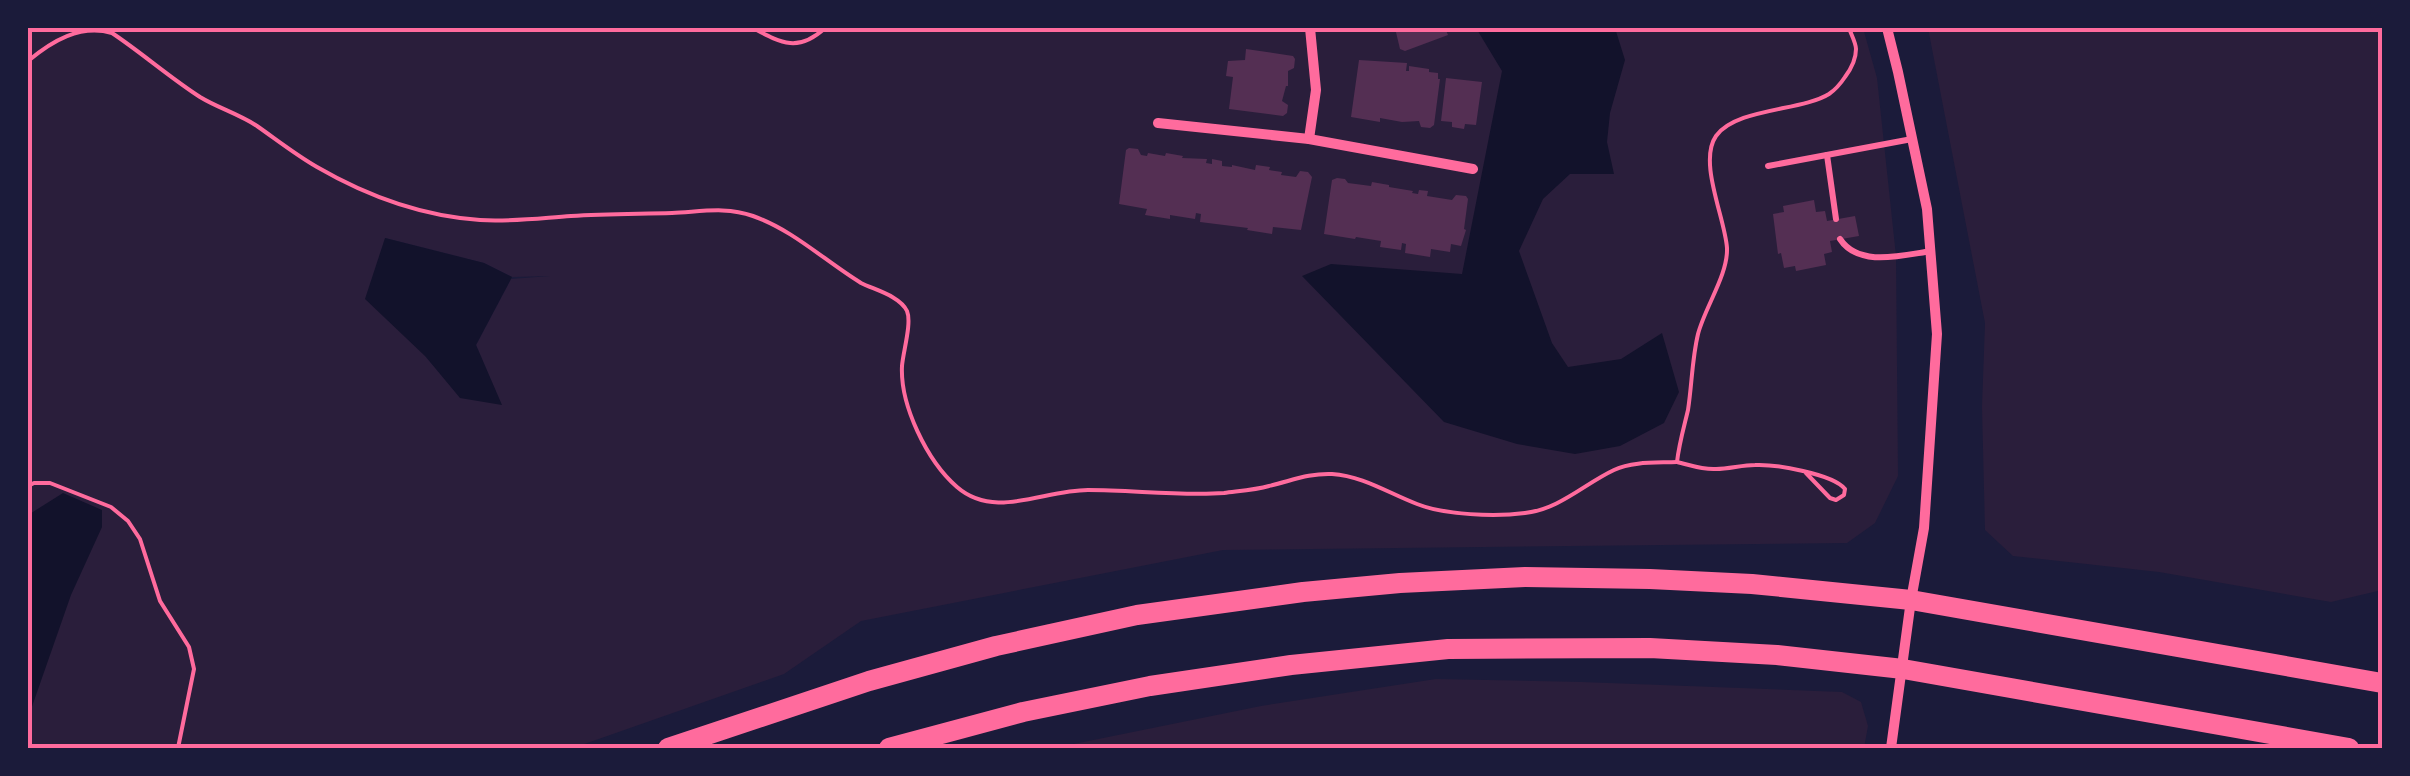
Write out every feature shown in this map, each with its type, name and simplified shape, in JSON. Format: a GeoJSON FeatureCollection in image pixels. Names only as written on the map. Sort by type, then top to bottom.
{"type":"FeatureCollection","features":[{"type":"Feature","properties":{"kind":"main road"},"geometry":{"type":"LineString","coordinates":[[668,748],[868,681],[996,646],[1137,615],[1302,592],[1525,577],[1735,583],[1911,600],[2382,683]]}},
{"type":"Feature","properties":{"kind":"main road"},"geometry":{"type":"LineString","coordinates":[[890,748],[1023,712],[1150,686],[1291,664],[1448,648],[1650,648],[1777,656],[1903,670],[2349,748]]}},
{"type":"Feature","properties":{"kind":"street"},"geometry":{"type":"LineString","coordinates":[[1308,139],[1316,90],[1310,28]]}},
{"type":"Feature","properties":{"kind":"street"},"geometry":{"type":"LineString","coordinates":[[1886,28],[1927,209],[1937,334],[1924,528],[1891,748]]}},
{"type":"Feature","properties":{"kind":"street"},"geometry":{"type":"LineString","coordinates":[[1158,123],[1308,139],[1473,169]]}},
{"type":"Feature","properties":{"kind":"lane"},"geometry":{"type":"LineString","coordinates":[[1768,166],[1913,139]]}},
{"type":"Feature","properties":{"kind":"lane"},"geometry":{"type":"LineString","coordinates":[[1827,155],[1836,219]]}},
{"type":"Feature","properties":{"kind":"lane"},"geometry":{"type":"LineString","coordinates":[[1840,239],[1859,256],[1932,251]]}},
{"type":"Feature","properties":{"kind":"path"},"geometry":{"type":"LineString","coordinates":[[28,61],[82,30],[96,28],[112,33],[202,98],[254,124],[351,186],[398,205],[444,216],[519,220],[710,210],[749,214],[770,223],[906,310],[902,390],[918,431],[942,474],[962,492],[988,503],[1008,504],[1079,490],[1222,493],[1267,487],[1315,474],[1335,474],[1360,478],[1421,506],[1455,512],[1520,514],[1542,511],[1614,470],[1678,462],[1714,470],[1757,464],[1806,473],[1839,482],[1845,489],[1844,495],[1836,500],[1830,498],[1806,473]]}},
{"type":"Feature","properties":{"kind":"path"},"geometry":{"type":"LineString","coordinates":[[753,28],[789,45],[807,41],[825,28]]}},
{"type":"Feature","properties":{"kind":"path"},"geometry":{"type":"LineString","coordinates":[[1678,462],[1699,332],[1725,267],[1727,251],[1710,150],[1716,136],[1727,126],[1828,95],[1852,67],[1856,48],[1849,28]]}},
{"type":"Feature","properties":{"kind":"path"},"geometry":{"type":"LineString","coordinates":[[28,486],[50,484],[111,507],[140,538],[160,601],[189,647],[194,669],[178,748]]}},
{"type":"Feature","properties":{"kind":"shaded area"},"geometry":{"type":"Polygon","coordinates":[[[28,28],[1863,28],[1877,78],[1896,256],[1898,476],[1875,523],[1847,543],[1223,550],[861,621],[784,674],[573,748],[28,748],[28,28]],[[385,238],[426,357],[460,397],[501,404],[476,345],[511,279],[550,276],[512,277],[484,263],[385,238]]]}},
{"type":"Feature","properties":{"kind":"shaded area"},"geometry":{"type":"Polygon","coordinates":[[[1476,28],[1615,28],[1625,60],[1610,113],[1607,142],[1614,174],[1570,174],[1543,199],[1519,251],[1552,343],[1568,367],[1621,359],[1662,333],[1679,392],[1664,423],[1620,446],[1575,454],[1517,444],[1444,422],[1302,276],[1331,264],[1462,274],[1502,71],[1476,28]]]}},
{"type":"Feature","properties":{"kind":"shaded area"},"geometry":{"type":"Polygon","coordinates":[[[1928,28],[2382,28],[2382,590],[2331,602],[2159,572],[2013,556],[1985,530],[1985,323],[1928,28]]]}},
{"type":"Feature","properties":{"kind":"shaded area"},"geometry":{"type":"Polygon","coordinates":[[[385,238],[484,263],[512,277],[476,345],[502,405],[460,398],[426,357],[365,299],[385,238]]]}},
{"type":"Feature","properties":{"kind":"shaded area"},"geometry":{"type":"Polygon","coordinates":[[[63,493],[102,510],[102,527],[71,595],[28,718],[28,515],[63,493]]]}},
{"type":"Feature","properties":{"kind":"shaded area"},"geometry":{"type":"Polygon","coordinates":[[[1436,679],[1842,692],[1861,702],[1868,726],[1864,748],[1054,748],[1261,706],[1436,679]]]}},
{"type":"Feature","properties":{"kind":"building"},"geometry":{"type":"Polygon","coordinates":[[[1395,28],[1445,28],[1448,35],[1405,51],[1400,49],[1395,28]]]}},
{"type":"Feature","properties":{"kind":"building"},"geometry":{"type":"Polygon","coordinates":[[[1246,49],[1295,59],[1294,68],[1288,71],[1282,101],[1288,105],[1283,116],[1229,109],[1233,77],[1226,76],[1228,61],[1245,60],[1246,49]]]}},
{"type":"Feature","properties":{"kind":"building"},"geometry":{"type":"Polygon","coordinates":[[[1359,60],[1407,63],[1406,71],[1409,66],[1438,73],[1434,125],[1430,128],[1421,127],[1419,121],[1380,118],[1380,122],[1351,117],[1359,60]]]}},
{"type":"Feature","properties":{"kind":"building"},"geometry":{"type":"Polygon","coordinates":[[[1446,78],[1482,82],[1476,125],[1465,124],[1464,129],[1441,121],[1446,78]]]}},
{"type":"Feature","properties":{"kind":"building"},"geometry":{"type":"Polygon","coordinates":[[[1129,148],[1147,156],[1166,153],[1207,159],[1206,163],[1212,164],[1212,159],[1222,161],[1222,166],[1255,170],[1256,165],[1270,167],[1269,170],[1282,172],[1281,175],[1296,177],[1300,171],[1308,172],[1312,177],[1301,230],[1273,227],[1272,234],[1200,222],[1201,214],[1196,213],[1195,219],[1170,215],[1170,219],[1145,215],[1147,209],[1119,204],[1129,148]]]}},
{"type":"Feature","properties":{"kind":"building"},"geometry":{"type":"Polygon","coordinates":[[[1332,180],[1348,183],[1389,185],[1418,194],[1419,190],[1428,191],[1427,196],[1452,200],[1456,195],[1466,196],[1466,230],[1461,246],[1451,244],[1450,252],[1431,249],[1430,257],[1405,253],[1406,244],[1402,243],[1401,250],[1380,247],[1381,241],[1324,234],[1332,180]]]}},
{"type":"Feature","properties":{"kind":"building"},"geometry":{"type":"Polygon","coordinates":[[[1814,200],[1816,212],[1825,211],[1827,221],[1855,216],[1859,236],[1830,241],[1832,252],[1824,254],[1826,265],[1796,271],[1795,266],[1784,268],[1781,253],[1778,254],[1773,214],[1784,212],[1783,206],[1814,200]]]}}]}
